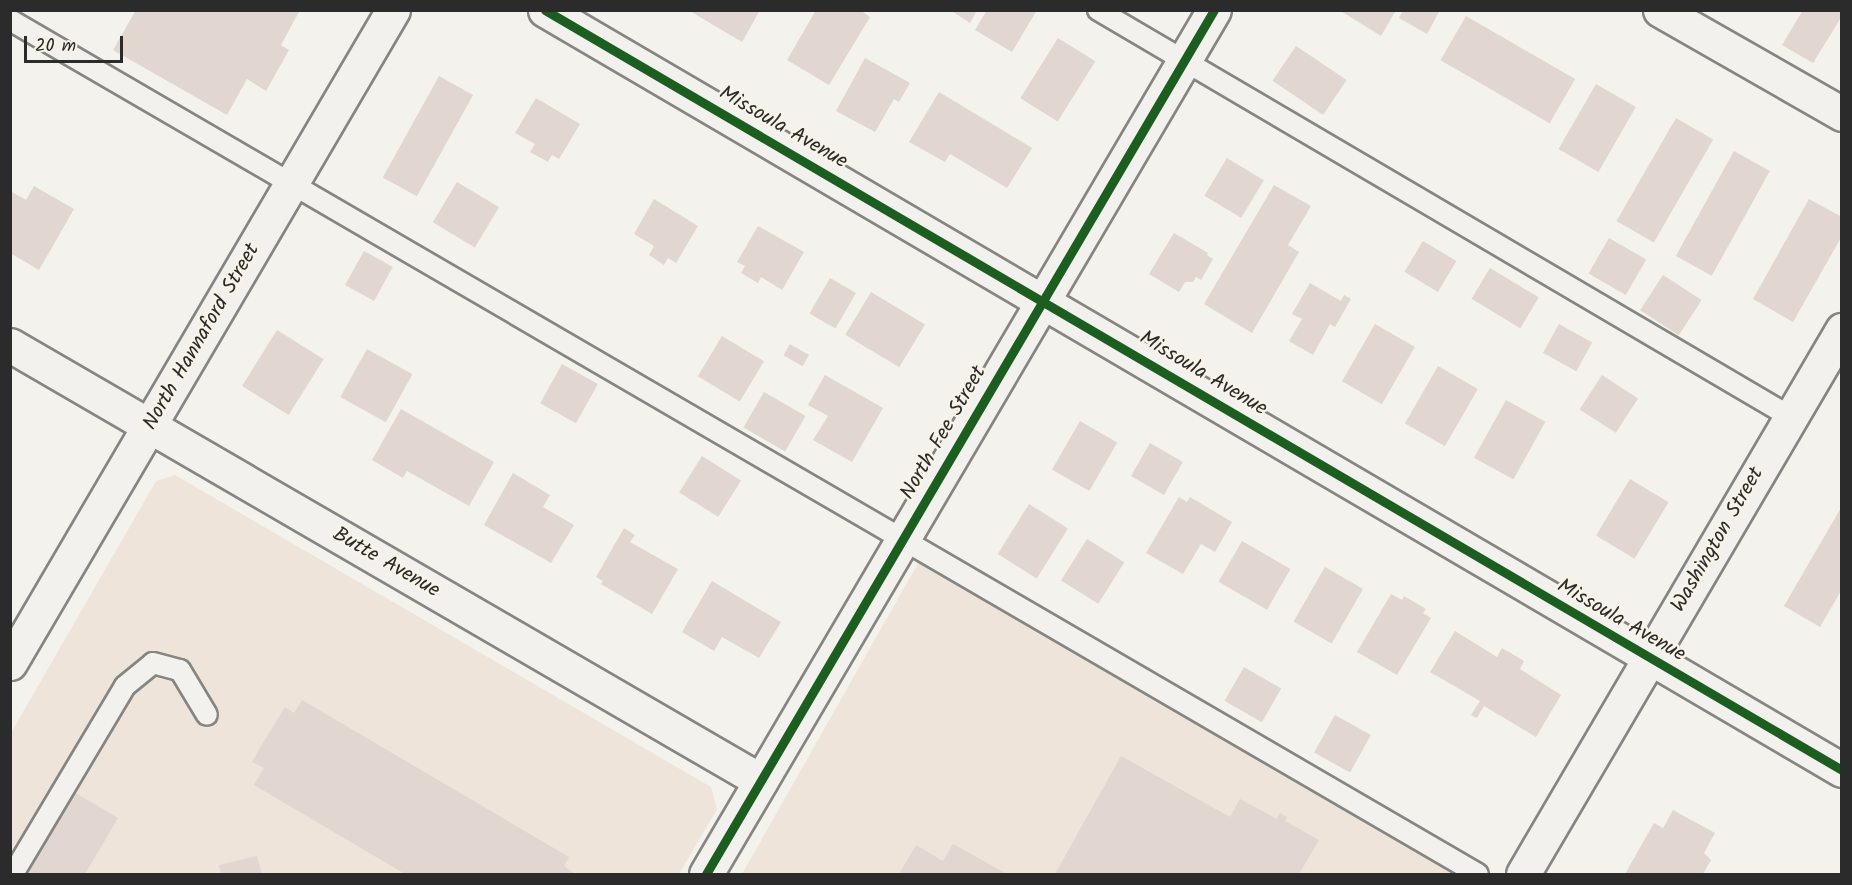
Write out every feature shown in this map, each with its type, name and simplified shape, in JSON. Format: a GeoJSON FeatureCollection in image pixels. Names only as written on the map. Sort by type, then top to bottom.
{"type":"FeatureCollection","features":[{"type":"Feature","properties":{"kind":"street","name":"North Hannaford Street"},"geometry":{"type":"LineString","coordinates":[[10,663],[393,10]]}},
{"type":"Feature","properties":{"kind":"street","name":"Missoula Avenue"},"geometry":{"type":"LineString","coordinates":[[544,10],[1842,770]]}},
{"type":"Feature","properties":{"kind":"street","name":"North Fee Street"},"geometry":{"type":"LineString","coordinates":[[706,874],[1214,10]]}},
{"type":"Feature","properties":{"kind":"street"},"geometry":{"type":"LineString","coordinates":[[1660,10],[1842,114]]}},
{"type":"Feature","properties":{"kind":"street","name":"Washington Street"},"geometry":{"type":"LineString","coordinates":[[1522,874],[1842,330]]}},
{"type":"Feature","properties":{"kind":"street","name":"Butte Avenue"},"geometry":{"type":"LineString","coordinates":[[10,345],[761,781]]}},
{"type":"Feature","properties":{"kind":"lane"},"geometry":{"type":"LineString","coordinates":[[1098,10],[1791,417]]}},
{"type":"Feature","properties":{"kind":"lane"},"geometry":{"type":"LineString","coordinates":[[10,20],[1478,874]]}},
{"type":"Feature","properties":{"kind":"lane"},"geometry":{"type":"LineString","coordinates":[[13,874],[125,686],[153,663],[180,670],[207,715]]}},
{"type":"Feature","properties":{"kind":"shaded area"},"geometry":{"type":"Polygon","coordinates":[[[175,475],[711,787],[717,809],[679,874],[11,874],[11,733],[156,481],[175,475]]]}},
{"type":"Feature","properties":{"kind":"shaded area"},"geometry":{"type":"Polygon","coordinates":[[[925,551],[1478,874],[742,874],[925,551]]]}},
{"type":"Feature","properties":{"kind":"building"},"geometry":{"type":"Polygon","coordinates":[[[136,10],[300,10],[281,45],[289,50],[266,91],[247,79],[227,115],[113,50],[136,10]]]}},
{"type":"Feature","properties":{"kind":"building"},"geometry":{"type":"Polygon","coordinates":[[[688,10],[760,10],[742,42],[688,10]]]}},
{"type":"Feature","properties":{"kind":"building"},"geometry":{"type":"Polygon","coordinates":[[[816,10],[860,10],[870,17],[829,85],[787,60],[816,10]]]}},
{"type":"Feature","properties":{"kind":"building"},"geometry":{"type":"Polygon","coordinates":[[[950,10],[977,10],[970,23],[950,10]]]}},
{"type":"Feature","properties":{"kind":"building"},"geometry":{"type":"Polygon","coordinates":[[[987,10],[1037,10],[1012,52],[975,30],[987,10]]]}},
{"type":"Feature","properties":{"kind":"building"},"geometry":{"type":"Polygon","coordinates":[[[1339,10],[1396,10],[1381,36],[1339,10]]]}},
{"type":"Feature","properties":{"kind":"building"},"geometry":{"type":"Polygon","coordinates":[[[1403,10],[1440,10],[1427,34],[1399,18],[1403,10]]]}},
{"type":"Feature","properties":{"kind":"building"},"geometry":{"type":"Polygon","coordinates":[[[1803,10],[1842,10],[1842,16],[1813,63],[1782,45],[1803,10]]]}},
{"type":"Feature","properties":{"kind":"building"},"geometry":{"type":"Polygon","coordinates":[[[1466,16],[1575,79],[1550,123],[1440,60],[1466,16]]]}},
{"type":"Feature","properties":{"kind":"building"},"geometry":{"type":"Polygon","coordinates":[[[1058,38],[1095,61],[1058,122],[1020,98],[1058,38]]]}},
{"type":"Feature","properties":{"kind":"building"},"geometry":{"type":"Polygon","coordinates":[[[1296,46],[1347,80],[1323,115],[1273,81],[1296,46]]]}},
{"type":"Feature","properties":{"kind":"building"},"geometry":{"type":"Polygon","coordinates":[[[865,58],[910,83],[899,102],[894,99],[875,132],[836,111],[865,58]]]}},
{"type":"Feature","properties":{"kind":"building"},"geometry":{"type":"Polygon","coordinates":[[[439,76],[473,95],[417,196],[383,177],[439,76]]]}},
{"type":"Feature","properties":{"kind":"building"},"geometry":{"type":"Polygon","coordinates":[[[1596,84],[1636,107],[1598,172],[1558,149],[1596,84]]]}},
{"type":"Feature","properties":{"kind":"building"},"geometry":{"type":"Polygon","coordinates":[[[939,92],[1032,148],[1007,188],[950,154],[945,162],[909,142],[939,92]]]}},
{"type":"Feature","properties":{"kind":"building"},"geometry":{"type":"Polygon","coordinates":[[[536,98],[580,124],[559,159],[552,155],[548,162],[530,152],[535,144],[515,133],[536,98]]]}},
{"type":"Feature","properties":{"kind":"building"},"geometry":{"type":"Polygon","coordinates":[[[1676,118],[1713,140],[1654,243],[1616,221],[1676,118]]]}},
{"type":"Feature","properties":{"kind":"building"},"geometry":{"type":"Polygon","coordinates":[[[1734,151],[1770,171],[1712,276],[1676,256],[1734,151]]]}},
{"type":"Feature","properties":{"kind":"building"},"geometry":{"type":"Polygon","coordinates":[[[1227,158],[1264,180],[1241,218],[1204,196],[1227,158]]]}},
{"type":"Feature","properties":{"kind":"building"},"geometry":{"type":"Polygon","coordinates":[[[457,182],[499,207],[475,248],[433,222],[457,182]]]}},
{"type":"Feature","properties":{"kind":"building"},"geometry":{"type":"Polygon","coordinates":[[[1274,185],[1311,206],[1288,245],[1299,252],[1252,333],[1204,304],[1274,185]]]}},
{"type":"Feature","properties":{"kind":"building"},"geometry":{"type":"Polygon","coordinates":[[[34,186],[74,209],[39,270],[10,253],[10,191],[26,200],[34,186]]]}},
{"type":"Feature","properties":{"kind":"building"},"geometry":{"type":"Polygon","coordinates":[[[654,199],[698,226],[676,263],[668,258],[664,265],[649,255],[654,246],[634,234],[654,199]]]}},
{"type":"Feature","properties":{"kind":"building"},"geometry":{"type":"Polygon","coordinates":[[[1809,199],[1842,217],[1842,236],[1793,322],[1753,299],[1809,199]]]}},
{"type":"Feature","properties":{"kind":"building"},"geometry":{"type":"Polygon","coordinates":[[[758,226],[804,252],[782,290],[761,277],[758,283],[741,273],[745,266],[737,262],[758,226]]]}},
{"type":"Feature","properties":{"kind":"building"},"geometry":{"type":"Polygon","coordinates":[[[1174,233],[1208,253],[1207,255],[1213,259],[1201,280],[1196,277],[1193,282],[1185,282],[1179,292],[1149,274],[1174,233]]]}},
{"type":"Feature","properties":{"kind":"building"},"geometry":{"type":"Polygon","coordinates":[[[1609,238],[1646,259],[1626,295],[1588,274],[1609,238]]]}},
{"type":"Feature","properties":{"kind":"building"},"geometry":{"type":"Polygon","coordinates":[[[1423,241],[1456,261],[1438,292],[1404,272],[1423,241]]]}},
{"type":"Feature","properties":{"kind":"building"},"geometry":{"type":"Polygon","coordinates":[[[364,251],[393,267],[374,301],[345,285],[364,251]]]}},
{"type":"Feature","properties":{"kind":"building"},"geometry":{"type":"Polygon","coordinates":[[[1490,268],[1539,297],[1520,328],[1471,299],[1490,268]]]}},
{"type":"Feature","properties":{"kind":"building"},"geometry":{"type":"Polygon","coordinates":[[[1663,275],[1702,300],[1679,335],[1640,310],[1663,275]]]}},
{"type":"Feature","properties":{"kind":"building"},"geometry":{"type":"Polygon","coordinates":[[[830,278],[856,293],[835,329],[810,314],[830,278]]]}},
{"type":"Feature","properties":{"kind":"building"},"geometry":{"type":"Polygon","coordinates":[[[1310,283],[1341,301],[1344,295],[1351,299],[1335,327],[1330,324],[1313,355],[1289,341],[1302,319],[1292,314],[1310,283]]]}},
{"type":"Feature","properties":{"kind":"building"},"geometry":{"type":"Polygon","coordinates":[[[871,292],[925,324],[899,367],[845,335],[871,292]]]}},
{"type":"Feature","properties":{"kind":"building"},"geometry":{"type":"Polygon","coordinates":[[[1375,324],[1415,347],[1382,404],[1342,381],[1375,324]]]}},
{"type":"Feature","properties":{"kind":"building"},"geometry":{"type":"Polygon","coordinates":[[[1559,324],[1592,342],[1576,371],[1543,353],[1559,324]]]}},
{"type":"Feature","properties":{"kind":"building"},"geometry":{"type":"Polygon","coordinates":[[[277,330],[324,359],[289,415],[242,386],[277,330]]]}},
{"type":"Feature","properties":{"kind":"building"},"geometry":{"type":"Polygon","coordinates":[[[722,336],[764,361],[740,402],[698,376],[722,336]]]}},
{"type":"Feature","properties":{"kind":"building"},"geometry":{"type":"Polygon","coordinates":[[[790,344],[809,355],[803,366],[784,355],[790,344]]]}},
{"type":"Feature","properties":{"kind":"building"},"geometry":{"type":"Polygon","coordinates":[[[367,349],[412,374],[386,422],[340,397],[367,349]]]}},
{"type":"Feature","properties":{"kind":"building"},"geometry":{"type":"Polygon","coordinates":[[[562,364],[598,384],[576,423],[540,403],[562,364]]]}},
{"type":"Feature","properties":{"kind":"building"},"geometry":{"type":"Polygon","coordinates":[[[1438,366],[1478,389],[1445,446],[1405,423],[1438,366]]]}},
{"type":"Feature","properties":{"kind":"building"},"geometry":{"type":"Polygon","coordinates":[[[825,375],[883,408],[852,462],[813,440],[828,416],[808,405],[825,375]]]}},
{"type":"Feature","properties":{"kind":"building"},"geometry":{"type":"Polygon","coordinates":[[[1602,375],[1638,398],[1616,433],[1580,409],[1602,375]]]}},
{"type":"Feature","properties":{"kind":"building"},"geometry":{"type":"Polygon","coordinates":[[[764,392],[806,416],[785,452],[744,428],[764,392]]]}},
{"type":"Feature","properties":{"kind":"building"},"geometry":{"type":"Polygon","coordinates":[[[1506,400],[1545,422],[1513,480],[1474,458],[1506,400]]]}},
{"type":"Feature","properties":{"kind":"building"},"geometry":{"type":"Polygon","coordinates":[[[401,409],[494,462],[469,506],[407,471],[403,478],[372,460],[401,409]]]}},
{"type":"Feature","properties":{"kind":"building"},"geometry":{"type":"Polygon","coordinates":[[[1080,421],[1117,442],[1089,491],[1052,469],[1080,421]]]}},
{"type":"Feature","properties":{"kind":"building"},"geometry":{"type":"Polygon","coordinates":[[[1150,443],[1183,462],[1164,495],[1131,476],[1150,443]]]}},
{"type":"Feature","properties":{"kind":"building"},"geometry":{"type":"Polygon","coordinates":[[[702,456],[741,480],[718,517],[679,492],[702,456]]]}},
{"type":"Feature","properties":{"kind":"building"},"geometry":{"type":"Polygon","coordinates":[[[513,473],[550,495],[543,507],[574,525],[551,563],[484,525],[513,473]]]}},
{"type":"Feature","properties":{"kind":"building"},"geometry":{"type":"Polygon","coordinates":[[[1630,479],[1669,502],[1635,559],[1596,536],[1630,479]]]}},
{"type":"Feature","properties":{"kind":"building"},"geometry":{"type":"Polygon","coordinates":[[[1179,497],[1187,502],[1190,497],[1232,522],[1215,552],[1201,544],[1183,574],[1146,553],[1179,497]]]}},
{"type":"Feature","properties":{"kind":"building"},"geometry":{"type":"Polygon","coordinates":[[[1029,504],[1068,528],[1037,578],[998,554],[1029,504]]]}},
{"type":"Feature","properties":{"kind":"building"},"geometry":{"type":"Polygon","coordinates":[[[1842,506],[1842,589],[1820,627],[1784,606],[1842,506]]]}},
{"type":"Feature","properties":{"kind":"building"},"geometry":{"type":"Polygon","coordinates":[[[624,528],[635,535],[630,542],[678,569],[652,614],[601,584],[603,581],[596,577],[624,528]]]}},
{"type":"Feature","properties":{"kind":"building"},"geometry":{"type":"Polygon","coordinates":[[[1087,539],[1124,562],[1098,604],[1061,581],[1087,539]]]}},
{"type":"Feature","properties":{"kind":"building"},"geometry":{"type":"Polygon","coordinates":[[[1242,541],[1290,569],[1267,610],[1218,582],[1242,541]]]}},
{"type":"Feature","properties":{"kind":"building"},"geometry":{"type":"Polygon","coordinates":[[[1325,567],[1363,589],[1332,644],[1294,622],[1325,567]]]}},
{"type":"Feature","properties":{"kind":"building"},"geometry":{"type":"Polygon","coordinates":[[[712,581],[781,622],[759,658],[722,637],[714,651],[682,632],[712,581]]]}},
{"type":"Feature","properties":{"kind":"building"},"geometry":{"type":"Polygon","coordinates":[[[1391,594],[1402,600],[1404,596],[1426,609],[1423,613],[1431,618],[1397,675],[1357,652],[1391,594]]]}},
{"type":"Feature","properties":{"kind":"building"},"geometry":{"type":"Polygon","coordinates":[[[1455,631],[1497,657],[1502,648],[1524,661],[1520,669],[1561,695],[1536,737],[1484,706],[1477,718],[1471,715],[1480,701],[1430,672],[1455,631]]]}},
{"type":"Feature","properties":{"kind":"building"},"geometry":{"type":"Polygon","coordinates":[[[1244,667],[1281,689],[1262,722],[1224,701],[1244,667]]]}},
{"type":"Feature","properties":{"kind":"building"},"geometry":{"type":"Polygon","coordinates":[[[302,700],[569,857],[564,866],[575,874],[405,874],[254,785],[264,768],[252,762],[258,751],[285,707],[294,713],[302,700]]]}},
{"type":"Feature","properties":{"kind":"building"},"geometry":{"type":"Polygon","coordinates":[[[1335,715],[1371,735],[1350,772],[1314,753],[1335,715]]]}},
{"type":"Feature","properties":{"kind":"building"},"geometry":{"type":"Polygon","coordinates":[[[1121,756],[1230,817],[1240,799],[1277,819],[1280,813],[1287,817],[1285,821],[1319,840],[1299,874],[1055,874],[1121,756]]]}},
{"type":"Feature","properties":{"kind":"building"},"geometry":{"type":"Polygon","coordinates":[[[74,792],[118,818],[85,874],[26,874],[74,792]]]}},
{"type":"Feature","properties":{"kind":"building"},"geometry":{"type":"Polygon","coordinates":[[[1673,810],[1715,833],[1704,853],[1711,860],[1703,874],[1625,874],[1654,823],[1663,828],[1673,810]]]}},
{"type":"Feature","properties":{"kind":"building"},"geometry":{"type":"Polygon","coordinates":[[[953,844],[1007,874],[899,874],[916,845],[943,861],[953,844]]]}},
{"type":"Feature","properties":{"kind":"building"},"geometry":{"type":"Polygon","coordinates":[[[257,856],[262,874],[221,874],[219,865],[257,856]]]}},
{"type":"Feature","properties":{"kind":"cycle path"},"geometry":{"type":"LineString","coordinates":[[545,10],[1842,770]]}},
{"type":"Feature","properties":{"kind":"cycle path"},"geometry":{"type":"LineString","coordinates":[[706,874],[1214,10]]}}]}
